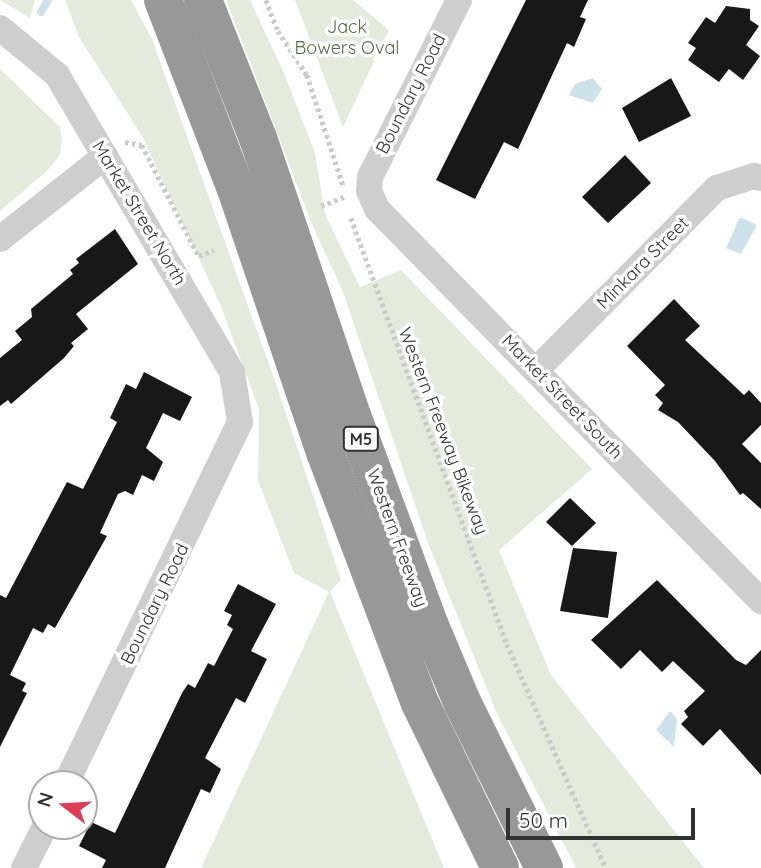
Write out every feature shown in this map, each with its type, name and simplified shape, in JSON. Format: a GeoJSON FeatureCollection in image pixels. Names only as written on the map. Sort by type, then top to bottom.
{"type":"FeatureCollection","features":[{"type":"Feature","properties":{"kind":"highway","name":"M5"},"geometry":{"type":"LineString","coordinates":[[163,0],[236,189],[373,584],[420,703],[500,868]]}},
{"type":"Feature","properties":{"kind":"highway","name":"Western Freeway"},"geometry":{"type":"LineString","coordinates":[[203,0],[258,138],[353,418],[430,626],[463,704],[544,868]]}},
{"type":"Feature","properties":{"kind":"street","name":"Boundary Road"},"geometry":{"type":"LineString","coordinates":[[357,193],[373,170],[459,0]]}},
{"type":"Feature","properties":{"kind":"street","name":"Market Street North"},"geometry":{"type":"LineString","coordinates":[[0,28],[57,75],[232,372],[240,422]]}},
{"type":"Feature","properties":{"kind":"street"},"geometry":{"type":"LineString","coordinates":[[0,239],[103,153]]}},
{"type":"Feature","properties":{"kind":"street","name":"Minkara Street"},"geometry":{"type":"LineString","coordinates":[[536,370],[717,188],[761,178]]}},
{"type":"Feature","properties":{"kind":"street","name":"Market Street South"},"geometry":{"type":"LineString","coordinates":[[357,193],[377,209],[761,601]]}},
{"type":"Feature","properties":{"kind":"street","name":"Boundary Road"},"geometry":{"type":"LineString","coordinates":[[73,770],[240,422]]}},
{"type":"Feature","properties":{"kind":"street"},"geometry":{"type":"LineString","coordinates":[[24,868],[38,840]]}},
{"type":"Feature","properties":{"kind":"path","name":"Western Freeway Bikeway"},"geometry":{"type":"LineString","coordinates":[[266,0],[278,31],[307,75],[357,193],[358,245],[506,644],[606,868]]}},
{"type":"Feature","properties":{"kind":"path"},"geometry":{"type":"LineString","coordinates":[[103,153],[116,140],[142,145],[199,257]]}},
{"type":"Feature","properties":{"kind":"path"},"geometry":{"type":"LineString","coordinates":[[321,206],[357,193]]}},
{"type":"Feature","properties":{"kind":"green space"},"geometry":{"type":"Polygon","coordinates":[[[0,0],[35,0],[30,18],[0,0]]]}},
{"type":"Feature","properties":{"kind":"green space"},"geometry":{"type":"Polygon","coordinates":[[[65,0],[131,0],[152,39],[279,392],[341,580],[330,592],[444,868],[201,868],[329,592],[294,573],[258,481],[259,409],[220,304],[142,136],[79,37],[65,0]]]}},
{"type":"Feature","properties":{"kind":"green space"},"geometry":{"type":"Polygon","coordinates":[[[226,0],[250,0],[284,73],[315,153],[325,214],[360,287],[401,270],[592,469],[499,550],[551,675],[704,868],[576,868],[497,714],[428,543],[343,292],[314,229],[226,0]]]}},
{"type":"Feature","properties":{"kind":"green space","name":"Jack Bowers Oval"},"geometry":{"type":"Polygon","coordinates":[[[295,0],[353,0],[389,30],[343,127],[295,0]]]}},
{"type":"Feature","properties":{"kind":"green space"},"geometry":{"type":"Polygon","coordinates":[[[0,69],[60,127],[62,139],[60,155],[47,171],[0,211],[0,69]]]}},
{"type":"Feature","properties":{"kind":"water"},"geometry":{"type":"Polygon","coordinates":[[[593,78],[602,89],[593,103],[569,95],[575,84],[593,78]]]}},
{"type":"Feature","properties":{"kind":"water"},"geometry":{"type":"Polygon","coordinates":[[[740,217],[757,225],[741,254],[726,248],[740,217]]]}},
{"type":"Feature","properties":{"kind":"water"},"geometry":{"type":"Polygon","coordinates":[[[670,711],[677,719],[674,747],[656,730],[670,711]]]}},
{"type":"Feature","properties":{"kind":"building"},"geometry":{"type":"Polygon","coordinates":[[[526,0],[588,0],[580,17],[586,19],[574,47],[567,43],[518,149],[504,142],[475,199],[436,180],[526,0]]]}},
{"type":"Feature","properties":{"kind":"building"},"geometry":{"type":"Polygon","coordinates":[[[726,6],[750,9],[750,20],[759,26],[746,45],[760,56],[743,80],[729,69],[719,82],[688,60],[696,48],[688,43],[706,17],[715,23],[726,6]]]}},
{"type":"Feature","properties":{"kind":"building"},"geometry":{"type":"Polygon","coordinates":[[[671,78],[691,116],[639,142],[622,108],[671,78]]]}},
{"type":"Feature","properties":{"kind":"building"},"geometry":{"type":"Polygon","coordinates":[[[625,155],[651,183],[608,223],[582,197],[625,155]]]}},
{"type":"Feature","properties":{"kind":"building"},"geometry":{"type":"Polygon","coordinates":[[[115,229],[138,264],[76,314],[88,329],[71,343],[74,346],[64,358],[11,404],[8,400],[0,406],[0,358],[22,340],[15,331],[32,317],[31,309],[73,274],[70,270],[79,263],[76,259],[115,229]]]}},
{"type":"Feature","properties":{"kind":"building"},"geometry":{"type":"Polygon","coordinates":[[[674,299],[700,326],[685,340],[744,395],[749,390],[761,403],[761,425],[742,444],[761,463],[761,509],[743,493],[740,495],[715,461],[678,422],[658,410],[663,403],[655,395],[665,385],[627,346],[674,299]]]}},
{"type":"Feature","properties":{"kind":"building"},"geometry":{"type":"Polygon","coordinates":[[[144,372],[192,397],[180,421],[163,413],[146,448],[163,462],[154,481],[142,475],[133,495],[125,491],[118,494],[100,533],[107,536],[55,628],[48,624],[43,633],[33,628],[10,675],[26,683],[22,691],[27,693],[0,747],[0,595],[6,598],[67,482],[83,489],[117,422],[110,418],[126,384],[136,389],[144,372]]]}},
{"type":"Feature","properties":{"kind":"building"},"geometry":{"type":"Polygon","coordinates":[[[570,498],[596,523],[572,546],[546,522],[570,498]]]}},
{"type":"Feature","properties":{"kind":"building"},"geometry":{"type":"Polygon","coordinates":[[[573,548],[617,552],[608,618],[560,611],[573,548]]]}},
{"type":"Feature","properties":{"kind":"building"},"geometry":{"type":"Polygon","coordinates":[[[657,580],[736,660],[746,665],[761,650],[761,775],[720,729],[703,746],[681,724],[688,717],[684,711],[705,691],[673,661],[662,672],[640,650],[621,669],[591,640],[657,580]]]}},
{"type":"Feature","properties":{"kind":"building"},"geometry":{"type":"Polygon","coordinates":[[[238,584],[276,604],[251,651],[267,659],[245,703],[236,698],[205,758],[221,769],[210,793],[201,789],[165,868],[102,868],[106,860],[79,846],[82,840],[98,840],[98,825],[115,833],[182,693],[188,684],[195,688],[208,663],[214,666],[233,629],[227,625],[232,615],[224,611],[238,584]]]}},
{"type":"Feature","properties":{"kind":"waterway"},"geometry":{"type":"LineString","coordinates":[[41,12],[48,0]]}}]}
